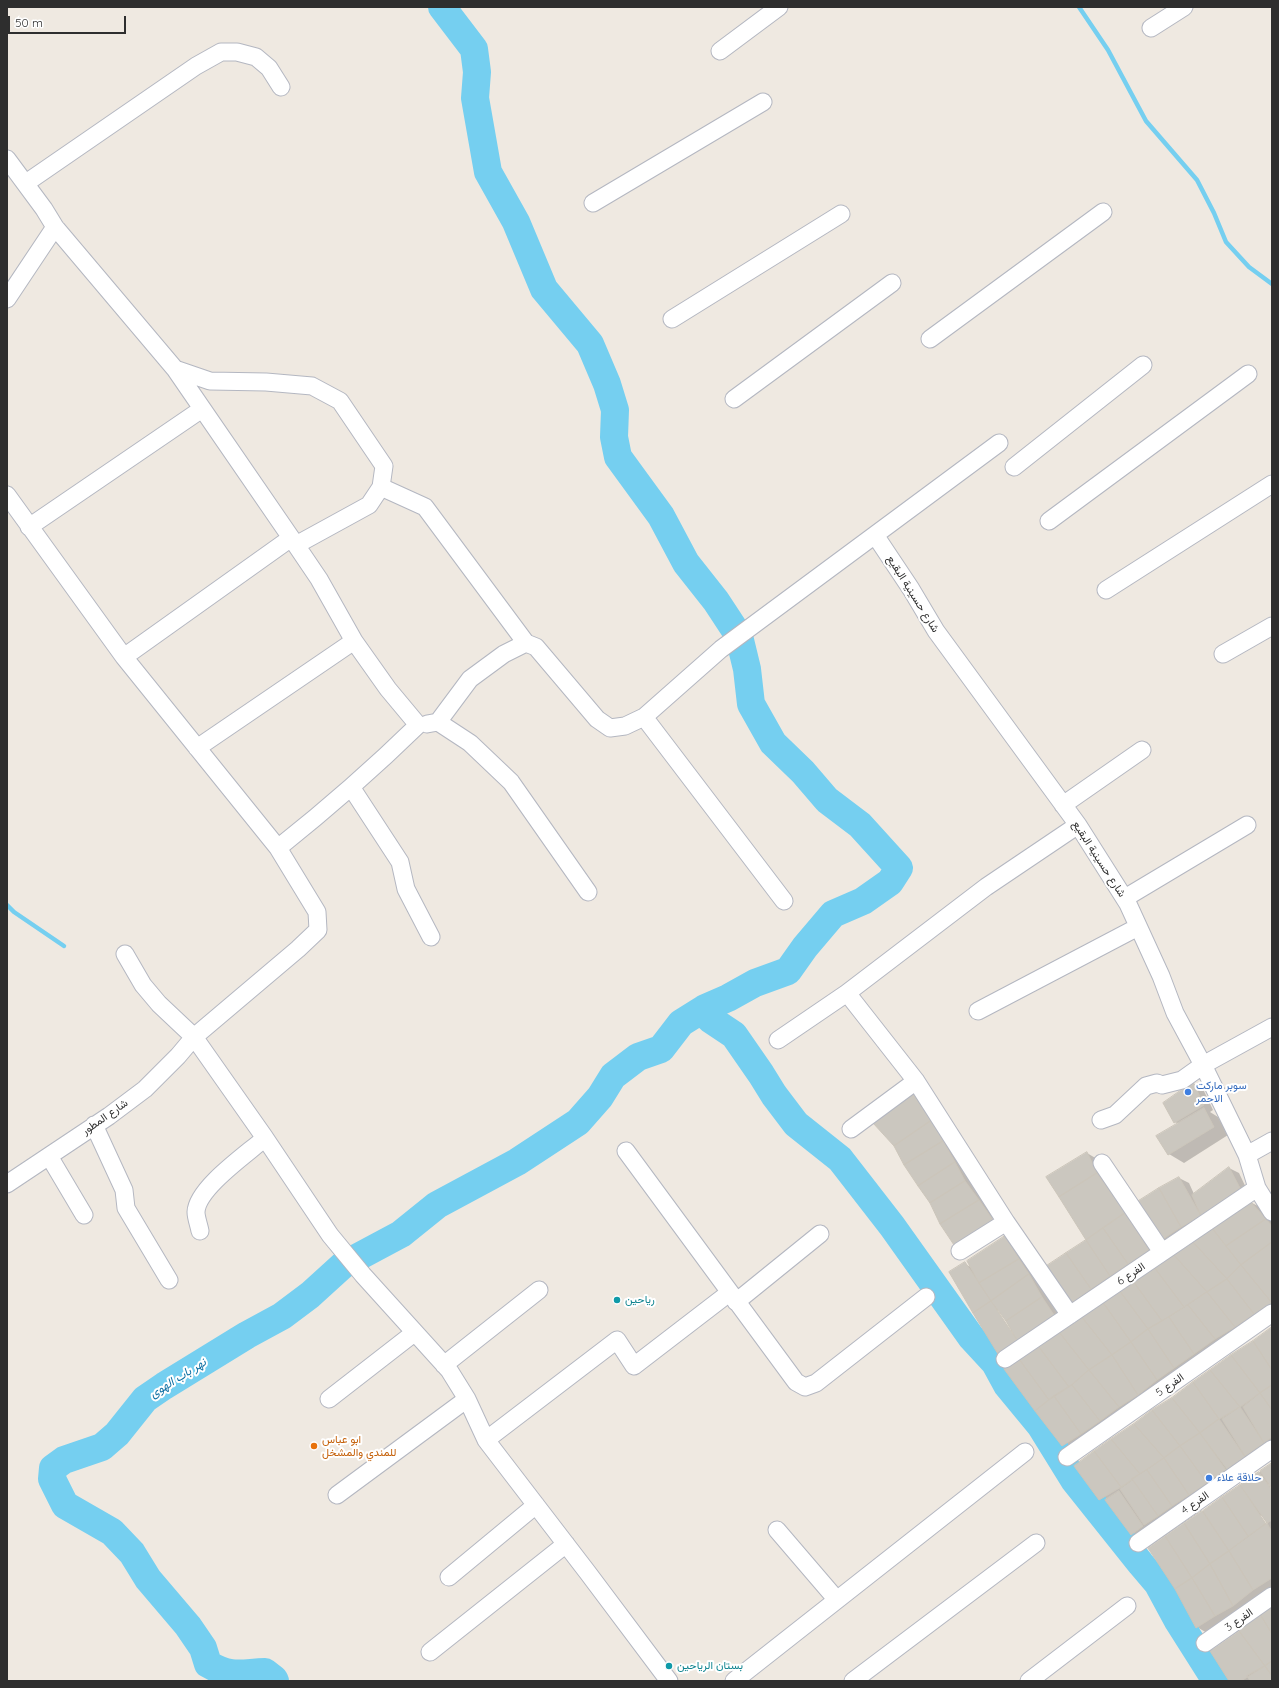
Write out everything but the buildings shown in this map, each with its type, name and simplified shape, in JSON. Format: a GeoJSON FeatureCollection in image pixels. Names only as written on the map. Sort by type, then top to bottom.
{"type":"FeatureCollection","features":[{"type":"Feature","properties":{"kind":"street"},"geometry":{"type":"LineString","coordinates":[[720,51],[779,7]]}},
{"type":"Feature","properties":{"kind":"street"},"geometry":{"type":"LineString","coordinates":[[1151,28],[1184,7]]}},
{"type":"Feature","properties":{"kind":"street"},"geometry":{"type":"LineString","coordinates":[[26,183],[196,66],[221,52],[237,52],[256,57],[269,68],[281,87]]}},
{"type":"Feature","properties":{"kind":"street"},"geometry":{"type":"LineString","coordinates":[[593,203],[764,102]]}},
{"type":"Feature","properties":{"kind":"street"},"geometry":{"type":"LineString","coordinates":[[7,159],[26,183],[55,227],[175,369],[319,579],[354,642],[388,689],[418,725]]}},
{"type":"Feature","properties":{"kind":"street"},"geometry":{"type":"LineString","coordinates":[[930,339],[1103,212]]}},
{"type":"Feature","properties":{"kind":"street"},"geometry":{"type":"LineString","coordinates":[[672,319],[841,214]]}},
{"type":"Feature","properties":{"kind":"street"},"geometry":{"type":"LineString","coordinates":[[7,299],[55,227]]}},
{"type":"Feature","properties":{"kind":"street"},"geometry":{"type":"LineString","coordinates":[[734,399],[892,282]]}},
{"type":"Feature","properties":{"kind":"street"},"geometry":{"type":"LineString","coordinates":[[1014,466],[1143,365]]}},
{"type":"Feature","properties":{"kind":"street"},"geometry":{"type":"LineString","coordinates":[[124,657],[294,542],[369,505],[381,486],[384,466],[340,401],[312,386],[266,382],[210,381],[175,369]]}},
{"type":"Feature","properties":{"kind":"street"},"geometry":{"type":"LineString","coordinates":[[1049,521],[1248,374]]}},
{"type":"Feature","properties":{"kind":"street"},"geometry":{"type":"LineString","coordinates":[[29,527],[202,409]]}},
{"type":"Feature","properties":{"kind":"street"},"geometry":{"type":"LineString","coordinates":[[381,486],[425,508],[526,643],[536,647],[597,719],[610,728],[625,726],[644,717],[721,649],[998,443]]}},
{"type":"Feature","properties":{"kind":"street"},"geometry":{"type":"LineString","coordinates":[[1106,590],[1272,484]]}},
{"type":"Feature","properties":{"kind":"street"},"geometry":{"type":"LineString","coordinates":[[7,495],[124,657],[278,848],[319,816],[418,725],[438,722],[470,743],[511,782],[588,892]]}},
{"type":"Feature","properties":{"kind":"street","name":"شارع حسينية البقيع"},"geometry":{"type":"LineString","coordinates":[[875,535],[911,589],[936,631],[1078,825],[1125,898],[1161,976],[1175,1013],[1204,1065],[1247,1155],[1257,1188],[1272,1212]]}},
{"type":"Feature","properties":{"kind":"street"},"geometry":{"type":"LineString","coordinates":[[1223,654],[1272,626]]}},
{"type":"Feature","properties":{"kind":"street"},"geometry":{"type":"LineString","coordinates":[[197,748],[354,642]]}},
{"type":"Feature","properties":{"kind":"street"},"geometry":{"type":"LineString","coordinates":[[438,722],[470,679],[504,654],[526,643]]}},
{"type":"Feature","properties":{"kind":"street"},"geometry":{"type":"LineString","coordinates":[[644,717],[784,901]]}},
{"type":"Feature","properties":{"kind":"street"},"geometry":{"type":"LineString","coordinates":[[1063,805],[1142,750]]}},
{"type":"Feature","properties":{"kind":"street"},"geometry":{"type":"LineString","coordinates":[[351,787],[400,862],[406,889],[431,937]]}},
{"type":"Feature","properties":{"kind":"street"},"geometry":{"type":"LineString","coordinates":[[778,1040],[847,993],[986,887],[1078,825]]}},
{"type":"Feature","properties":{"kind":"street"},"geometry":{"type":"LineString","coordinates":[[1125,898],[1247,825]]}},
{"type":"Feature","properties":{"kind":"street","name":"شارع المطور"},"geometry":{"type":"LineString","coordinates":[[7,1184],[145,1089],[178,1056],[194,1037],[224,1010],[298,949],[318,930],[317,912],[278,848]]}},
{"type":"Feature","properties":{"kind":"street"},"geometry":{"type":"LineString","coordinates":[[978,1011],[1138,926]]}},
{"type":"Feature","properties":{"kind":"street"},"geometry":{"type":"LineString","coordinates":[[126,954],[143,985],[159,1004],[194,1037],[265,1138],[330,1235],[363,1275],[444,1365],[467,1399],[486,1440],[669,1681]]}},
{"type":"Feature","properties":{"kind":"street"},"geometry":{"type":"LineString","coordinates":[[847,993],[916,1081],[1006,1222],[1070,1315]]}},
{"type":"Feature","properties":{"kind":"street"},"geometry":{"type":"LineString","coordinates":[[1101,1120],[1115,1115],[1146,1086],[1158,1083],[1162,1085],[1182,1080],[1204,1065],[1272,1027]]}},
{"type":"Feature","properties":{"kind":"street"},"geometry":{"type":"LineString","coordinates":[[851,1129],[916,1081]]}},
{"type":"Feature","properties":{"kind":"street"},"geometry":{"type":"LineString","coordinates":[[94,1125],[124,1190],[126,1208],[169,1280]]}},
{"type":"Feature","properties":{"kind":"street"},"geometry":{"type":"LineString","coordinates":[[200,1231],[196,1212],[202,1197],[211,1184],[265,1138]]}},
{"type":"Feature","properties":{"kind":"street"},"geometry":{"type":"LineString","coordinates":[[1247,1155],[1272,1141]]}},
{"type":"Feature","properties":{"kind":"street"},"geometry":{"type":"LineString","coordinates":[[626,1151],[796,1382],[805,1388],[816,1383],[926,1297]]}},
{"type":"Feature","properties":{"kind":"street"},"geometry":{"type":"LineString","coordinates":[[49,1156],[84,1215]]}},
{"type":"Feature","properties":{"kind":"street"},"geometry":{"type":"LineString","coordinates":[[1102,1164],[1162,1252]]}},
{"type":"Feature","properties":{"kind":"street","name":"الفرع 6"},"geometry":{"type":"LineString","coordinates":[[1005,1359],[1257,1188]]}},
{"type":"Feature","properties":{"kind":"street"},"geometry":{"type":"LineString","coordinates":[[960,1251],[1006,1222]]}},
{"type":"Feature","properties":{"kind":"street"},"geometry":{"type":"LineString","coordinates":[[486,1440],[616,1340],[634,1366],[820,1234]]}},
{"type":"Feature","properties":{"kind":"street"},"geometry":{"type":"LineString","coordinates":[[444,1365],[539,1290]]}},
{"type":"Feature","properties":{"kind":"street","name":"الفرع 5"},"geometry":{"type":"LineString","coordinates":[[1067,1457],[1272,1313]]}},
{"type":"Feature","properties":{"kind":"street"},"geometry":{"type":"LineString","coordinates":[[329,1399],[414,1333]]}},
{"type":"Feature","properties":{"kind":"street"},"geometry":{"type":"LineString","coordinates":[[338,1495],[467,1399]]}},
{"type":"Feature","properties":{"kind":"street","name":"الفرع 4"},"geometry":{"type":"LineString","coordinates":[[1138,1543],[1272,1449]]}},
{"type":"Feature","properties":{"kind":"street"},"geometry":{"type":"LineString","coordinates":[[734,1681],[1025,1452]]}},
{"type":"Feature","properties":{"kind":"street"},"geometry":{"type":"LineString","coordinates":[[449,1577],[536,1505]]}},
{"type":"Feature","properties":{"kind":"street"},"geometry":{"type":"LineString","coordinates":[[777,1530],[837,1600]]}},
{"type":"Feature","properties":{"kind":"street"},"geometry":{"type":"LineString","coordinates":[[853,1681],[1036,1543]]}},
{"type":"Feature","properties":{"kind":"street"},"geometry":{"type":"LineString","coordinates":[[430,1652],[566,1544]]}},
{"type":"Feature","properties":{"kind":"street","name":"الفرع 3"},"geometry":{"type":"LineString","coordinates":[[1205,1643],[1272,1596]]}},
{"type":"Feature","properties":{"kind":"street"},"geometry":{"type":"LineString","coordinates":[[1028,1681],[1126,1606]]}},
{"type":"Feature","properties":{"kind":"waterway"},"geometry":{"type":"LineString","coordinates":[[442,7],[474,49],[477,72],[475,98],[488,172],[516,222],[544,289],[590,344],[607,384],[615,410],[614,437],[618,457],[661,516],[686,563],[716,601],[739,636],[747,669],[751,704],[773,743],[803,772],[827,800],[860,825],[899,868],[890,882],[863,901],[833,914],[805,947],[788,971],[755,983],[728,998],[705,1008],[710,1019],[734,1035],[774,1095],[796,1124],[840,1159],[892,1226],[971,1337],[995,1363],[1007,1385],[1040,1425],[1074,1480],[1158,1584],[1178,1621],[1216,1681]]}},
{"type":"Feature","properties":{"kind":"waterway"},"geometry":{"type":"LineString","coordinates":[[1079,7],[1108,50],[1146,121],[1197,180],[1214,213],[1226,242],[1249,267],[1272,284]]}},
{"type":"Feature","properties":{"kind":"waterway"},"geometry":{"type":"LineString","coordinates":[[7,905],[14,912],[64,946]]}},
{"type":"Feature","properties":{"kind":"waterway","name":"نهر باب الهوى"},"geometry":{"type":"LineString","coordinates":[[275,1681],[265,1672],[236,1674],[224,1671],[208,1664],[203,1648],[188,1626],[148,1579],[132,1553],[112,1532],[65,1505],[52,1479],[53,1468],[64,1460],[102,1447],[117,1434],[145,1399],[247,1335],[282,1316],[310,1295],[343,1265],[401,1234],[437,1205],[517,1162],[578,1122],[600,1097],[613,1076],[638,1057],[661,1049],[681,1023],[705,1008]]}},
{"type":"Feature","properties":{"kind":"place","name":"سوبر ماركت الاحمر"},"geometry":{"type":"Point","coordinates":[1188,1092]}},
{"type":"Feature","properties":{"kind":"place","name":"رياحين"},"geometry":{"type":"Point","coordinates":[617,1300]}},
{"type":"Feature","properties":{"kind":"place","name":"ابو عباس للمندي والمشخل"},"geometry":{"type":"Point","coordinates":[314,1446]}},
{"type":"Feature","properties":{"kind":"place","name":"حلاقة علاء"},"geometry":{"type":"Point","coordinates":[1209,1478]}},
{"type":"Feature","properties":{"kind":"place","name":"بستان الرياحين"},"geometry":{"type":"Point","coordinates":[669,1666]}}]}
